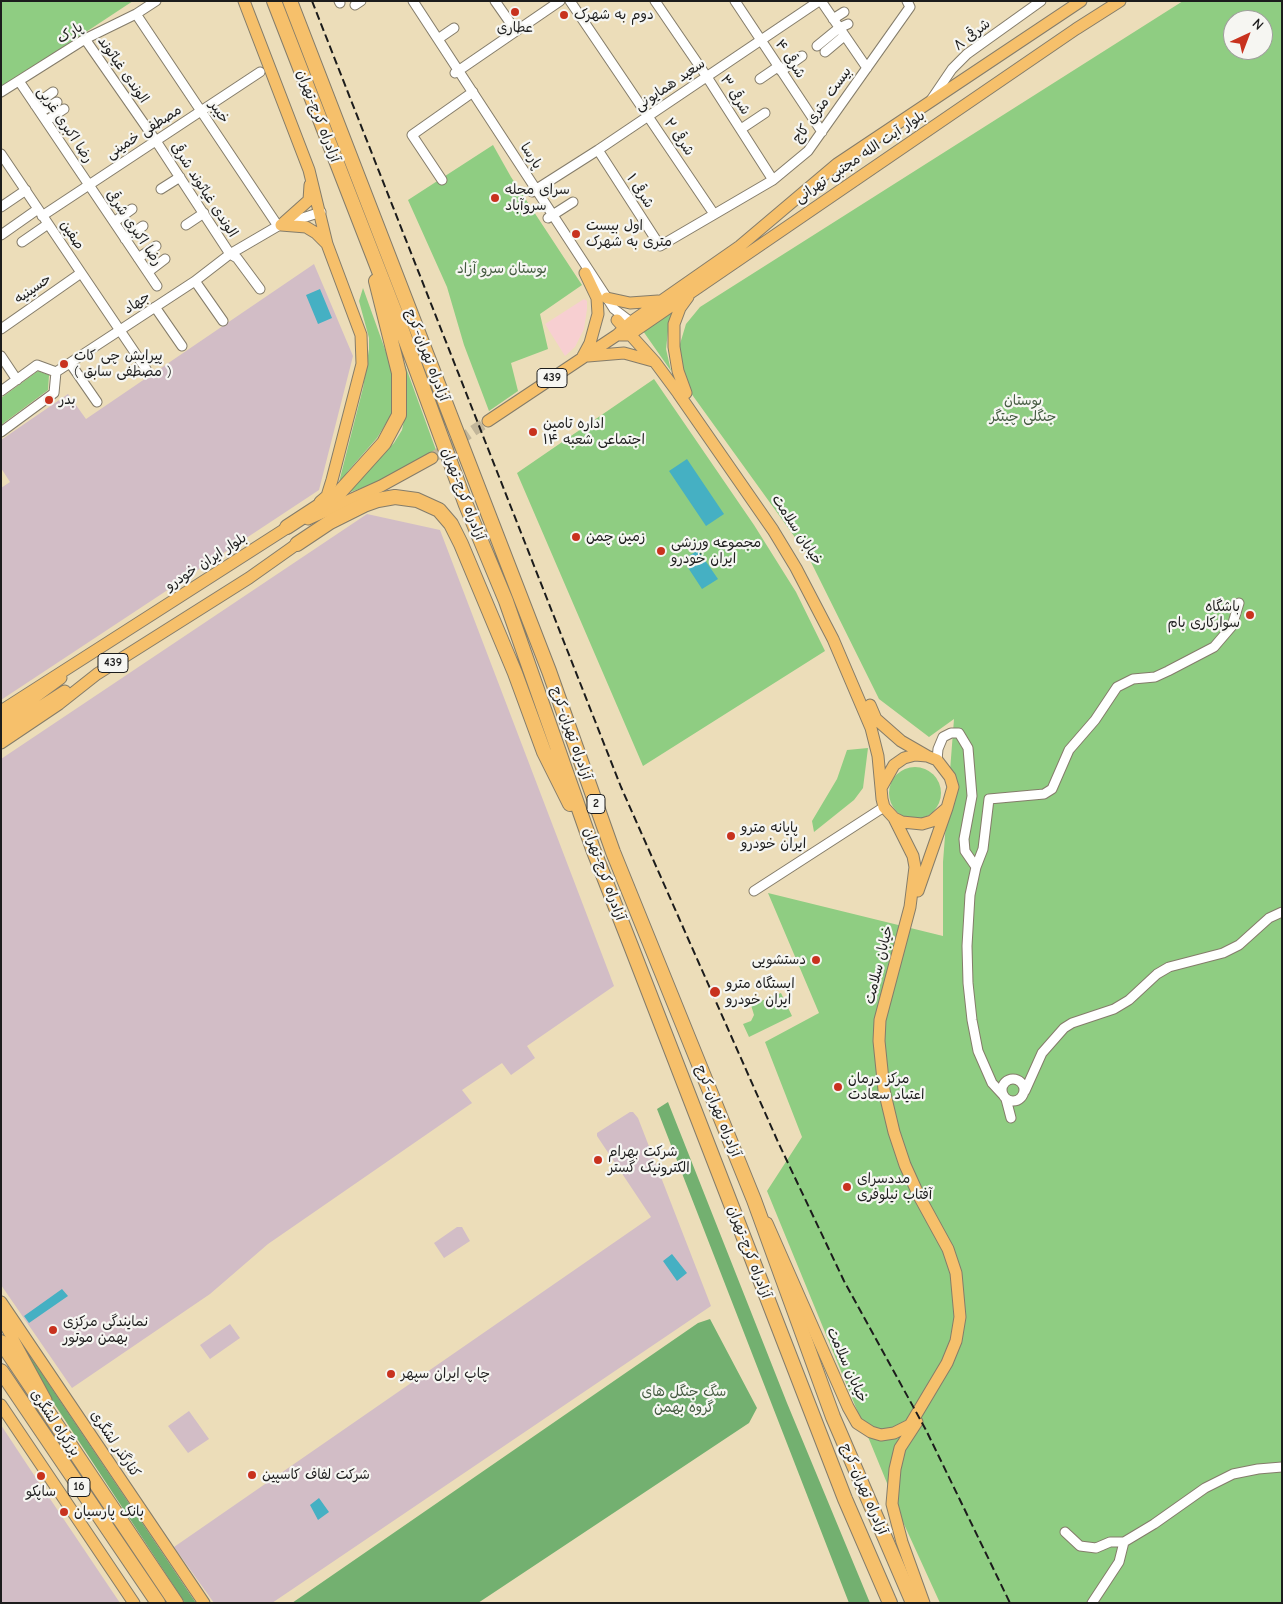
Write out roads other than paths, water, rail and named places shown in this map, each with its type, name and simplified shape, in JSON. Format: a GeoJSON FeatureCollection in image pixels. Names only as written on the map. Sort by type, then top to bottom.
{"type":"FeatureCollection","features":[{"type":"Feature","properties":{"kind":"highway","name":"آزادراه کرج-تهران"},"geometry":{"type":"LineString","coordinates":[[274,1],[400,325],[466,505],[506,601],[593,848],[845,1499],[890,1603]]}},
{"type":"Feature","properties":{"kind":"highway","name":"آزادراه تهران-کرج"},"geometry":{"type":"LineString","coordinates":[[290,1],[545,661],[613,852],[754,1200],[833,1417],[913,1603]]}},
{"type":"Feature","properties":{"kind":"highway"},"geometry":{"type":"LineString","coordinates":[[287,527],[328,502],[339,493],[384,443],[399,415],[399,373],[380,305],[371,253]]}},
{"type":"Feature","properties":{"kind":"highway"},"geometry":{"type":"LineString","coordinates":[[296,544],[330,522],[364,504],[378,500],[395,497],[417,500],[439,510],[451,524],[461,544],[515,673],[544,752],[593,848]]}},
{"type":"Feature","properties":{"kind":"highway","name":"بزرگراه لشگری"},"geometry":{"type":"LineString","coordinates":[[1,1342],[176,1603]]}},
{"type":"Feature","properties":{"kind":"highway","name":"بزرگراه لشگری"},"geometry":{"type":"LineString","coordinates":[[1,1371],[158,1603]]}},
{"type":"Feature","properties":{"kind":"highway"},"geometry":{"type":"LineString","coordinates":[[1,1385],[73,1478]]}},
{"type":"Feature","properties":{"kind":"main road"},"geometry":{"type":"LineString","coordinates":[[244,1],[276,80],[308,170],[321,212],[328,244],[362,335],[363,350],[332,480],[327,496],[314,509]]}},
{"type":"Feature","properties":{"kind":"main road","name":"بلوار آیت الله مجتبی تهرانی"},"geometry":{"type":"LineString","coordinates":[[626,328],[664,298],[740,246],[837,164],[930,100],[1081,1]]}},
{"type":"Feature","properties":{"kind":"main road","name":"بلوار آیت الله مجتبی تهرانی"},"geometry":{"type":"LineString","coordinates":[[626,328],[693,290],[1120,1]]}},
{"type":"Feature","properties":{"kind":"main road"},"geometry":{"type":"LineString","coordinates":[[280,226],[309,200],[308,170]]}},
{"type":"Feature","properties":{"kind":"main road"},"geometry":{"type":"LineString","coordinates":[[280,226],[306,227],[316,232],[328,244]]}},
{"type":"Feature","properties":{"kind":"main road"},"geometry":{"type":"LineString","coordinates":[[582,357],[590,343],[598,314],[597,298],[584,273]]}},
{"type":"Feature","properties":{"kind":"main road"},"geometry":{"type":"LineString","coordinates":[[686,392],[678,371],[674,347],[674,324],[680,308],[693,290]]}},
{"type":"Feature","properties":{"kind":"main road"},"geometry":{"type":"LineString","coordinates":[[607,298],[642,303],[664,298]]}},
{"type":"Feature","properties":{"kind":"main road","name":"خیابان سلامت"},"geometry":{"type":"LineString","coordinates":[[626,328],[655,362],[773,530],[796,568],[833,639],[871,728],[878,756],[881,788]]}},
{"type":"Feature","properties":{"kind":"main road","name":"خیابان سلامت"},"geometry":{"type":"LineString","coordinates":[[626,328],[686,392],[789,542],[807,573],[876,719],[901,741],[932,758]]}},
{"type":"Feature","properties":{"kind":"main road","name":"439"},"geometry":{"type":"LineString","coordinates":[[488,421],[626,328]]}},
{"type":"Feature","properties":{"kind":"main road"},"geometry":{"type":"LineString","coordinates":[[582,357],[605,353],[624,353],[655,362]]}},
{"type":"Feature","properties":{"kind":"main road","name":"بلوار ایران خودرو"},"geometry":{"type":"LineString","coordinates":[[1,710],[287,527],[392,481],[432,458]]}},
{"type":"Feature","properties":{"kind":"main road","name":"439"},"geometry":{"type":"LineString","coordinates":[[1,743],[59,704],[97,674],[230,590],[296,544]]}},
{"type":"Feature","properties":{"kind":"main road"},"geometry":{"type":"LineString","coordinates":[[218,572],[230,590]]}},
{"type":"Feature","properties":{"kind":"main road","name":"بلوار ایران خودرو"},"geometry":{"type":"LineString","coordinates":[[1,722],[48,689],[88,656]]}},
{"type":"Feature","properties":{"kind":"main road"},"geometry":{"type":"LineString","coordinates":[[1,732],[54,698],[97,674]]}},
{"type":"Feature","properties":{"kind":"main road"},"geometry":{"type":"LineString","coordinates":[[915,755],[932,758],[945,768],[952,782],[952,798],[947,808],[932,821],[922,824],[902,822],[894,818],[884,806],[881,788],[894,765],[904,758],[915,755]]}},
{"type":"Feature","properties":{"kind":"main road","name":"خیابان سلامت"},"geometry":{"type":"LineString","coordinates":[[924,1603],[902,1542],[892,1504],[894,1469],[900,1448],[955,1360],[965,1316],[958,1264],[948,1237],[922,1195],[893,1108],[886,1071],[885,1044],[891,992],[921,883],[947,808]]}},
{"type":"Feature","properties":{"kind":"main road","name":"خیابان سلامت"},"geometry":{"type":"LineString","coordinates":[[754,1200],[775,1237],[848,1407],[857,1423],[871,1432],[881,1435],[894,1433],[910,1425],[936,1384],[956,1341],[960,1317],[956,1273],[948,1249],[894,1132],[884,1090],[879,1041],[880,1020],[915,880],[913,856],[898,830],[894,818]]}},
{"type":"Feature","properties":{"kind":"main road","name":"کنارگذر لشگری"},"geometry":{"type":"LineString","coordinates":[[1,1302],[204,1603]]}},
{"type":"Feature","properties":{"kind":"main road"},"geometry":{"type":"LineString","coordinates":[[1,1317],[66,1440]]}},
{"type":"Feature","properties":{"kind":"main road"},"geometry":{"type":"LineString","coordinates":[[1,1405],[134,1603]]}},
{"type":"Feature","properties":{"kind":"street","name":"پارک"},"geometry":{"type":"LineString","coordinates":[[1,92],[84,39],[136,14],[156,1]]}},
{"type":"Feature","properties":{"kind":"street","name":"پارسا"},"geometry":{"type":"LineString","coordinates":[[406,1],[457,72],[533,191],[626,328]]}},
{"type":"Feature","properties":{"kind":"street","name":"پارسا"},"geometry":{"type":"LineString","coordinates":[[412,1],[438,39],[457,72]]}},
{"type":"Feature","properties":{"kind":"street"},"geometry":{"type":"LineString","coordinates":[[495,1],[516,31]]}},
{"type":"Feature","properties":{"kind":"street"},"geometry":{"type":"LineString","coordinates":[[457,72],[560,1]]}},
{"type":"Feature","properties":{"kind":"street","name":"۲ شرقی"},"geometry":{"type":"LineString","coordinates":[[570,1],[714,214]]}},
{"type":"Feature","properties":{"kind":"street","name":"۳ شرقی"},"geometry":{"type":"LineString","coordinates":[[655,1],[707,77],[773,180]]}},
{"type":"Feature","properties":{"kind":"street","name":"۴ شرقی"},"geometry":{"type":"LineString","coordinates":[[735,1],[822,132]]}},
{"type":"Feature","properties":{"kind":"street"},"geometry":{"type":"LineString","coordinates":[[820,1],[867,68]]}},
{"type":"Feature","properties":{"kind":"street","name":"سعید همایونی"},"geometry":{"type":"LineString","coordinates":[[533,191],[598,150],[820,1]]}},
{"type":"Feature","properties":{"kind":"street","name":"۸ شرقی"},"geometry":{"type":"LineString","coordinates":[[930,100],[952,69],[967,54],[1041,1]]}},
{"type":"Feature","properties":{"kind":"street","name":"بیست متری کاج"},"geometry":{"type":"LineString","coordinates":[[660,246],[773,180],[808,151],[867,68],[908,4]]}},
{"type":"Feature","properties":{"kind":"street"},"geometry":{"type":"LineString","coordinates":[[833,19],[844,12]]}},
{"type":"Feature","properties":{"kind":"street","name":"خیبر"},"geometry":{"type":"LineString","coordinates":[[136,14],[280,226]]}},
{"type":"Feature","properties":{"kind":"street"},"geometry":{"type":"LineString","coordinates":[[821,49],[842,32],[848,24]]}},
{"type":"Feature","properties":{"kind":"street"},"geometry":{"type":"LineString","coordinates":[[438,39],[454,28]]}},
{"type":"Feature","properties":{"kind":"street","name":"الوندی غیاثوند"},"geometry":{"type":"LineString","coordinates":[[84,39],[156,141]]}},
{"type":"Feature","properties":{"kind":"street"},"geometry":{"type":"LineString","coordinates":[[265,54],[260,72],[276,80]]}},
{"type":"Feature","properties":{"kind":"street"},"geometry":{"type":"LineString","coordinates":[[760,79],[802,56]]}},
{"type":"Feature","properties":{"kind":"street","name":"مصطفی خمینی"},"geometry":{"type":"LineString","coordinates":[[1,235],[89,185],[260,72]]}},
{"type":"Feature","properties":{"kind":"street","name":"رضا اکبری غربی"},"geometry":{"type":"LineString","coordinates":[[19,81],[89,185]]}},
{"type":"Feature","properties":{"kind":"street"},"geometry":{"type":"LineString","coordinates":[[38,109],[53,92]]}},
{"type":"Feature","properties":{"kind":"street"},"geometry":{"type":"LineString","coordinates":[[442,180],[412,134],[471,93]]}},
{"type":"Feature","properties":{"kind":"street"},"geometry":{"type":"LineString","coordinates":[[38,109],[57,102]]}},
{"type":"Feature","properties":{"kind":"street"},"geometry":{"type":"LineString","coordinates":[[46,121],[64,109]]}},
{"type":"Feature","properties":{"kind":"street"},"geometry":{"type":"LineString","coordinates":[[741,129],[765,113]]}},
{"type":"Feature","properties":{"kind":"street","name":"الوندی غیاثوند شرقی"},"geometry":{"type":"LineString","coordinates":[[156,141],[230,254],[237,258],[260,289]]}},
{"type":"Feature","properties":{"kind":"street","name":"۱ شرقی"},"geometry":{"type":"LineString","coordinates":[[598,150],[660,246]]}},
{"type":"Feature","properties":{"kind":"street","name":"صفین"},"geometry":{"type":"LineString","coordinates":[[1,154],[146,369]]}},
{"type":"Feature","properties":{"kind":"street"},"geometry":{"type":"LineString","coordinates":[[161,189],[180,177]]}},
{"type":"Feature","properties":{"kind":"street","name":"رضا اکبری شرقی"},"geometry":{"type":"LineString","coordinates":[[89,185],[157,286]]}},
{"type":"Feature","properties":{"kind":"street"},"geometry":{"type":"LineString","coordinates":[[1,207],[26,190]]}},
{"type":"Feature","properties":{"kind":"street"},"geometry":{"type":"LineString","coordinates":[[550,216],[574,202]]}},
{"type":"Feature","properties":{"kind":"street"},"geometry":{"type":"LineString","coordinates":[[114,222],[132,209]]}},
{"type":"Feature","properties":{"kind":"street","name":"جهاد"},"geometry":{"type":"LineString","coordinates":[[56,372],[195,281],[230,254],[280,226],[321,212]]}},
{"type":"Feature","properties":{"kind":"street"},"geometry":{"type":"LineString","coordinates":[[186,225],[204,214]]}},
{"type":"Feature","properties":{"kind":"street","name":"پارسا"},"geometry":{"type":"LineString","coordinates":[[550,216],[584,273],[626,328]]}},
{"type":"Feature","properties":{"kind":"street"},"geometry":{"type":"LineString","coordinates":[[22,242],[48,224]]}},
{"type":"Feature","properties":{"kind":"street"},"geometry":{"type":"LineString","coordinates":[[125,239],[143,226]]}},
{"type":"Feature","properties":{"kind":"street"},"geometry":{"type":"LineString","coordinates":[[138,258],[156,246]]}},
{"type":"Feature","properties":{"kind":"street"},"geometry":{"type":"LineString","coordinates":[[148,272],[165,259]]}},
{"type":"Feature","properties":{"kind":"street","name":"حسینیه"},"geometry":{"type":"LineString","coordinates":[[1,328],[81,272]]}},
{"type":"Feature","properties":{"kind":"street"},"geometry":{"type":"LineString","coordinates":[[195,281],[223,321]]}},
{"type":"Feature","properties":{"kind":"street"},"geometry":{"type":"LineString","coordinates":[[155,307],[182,346]]}},
{"type":"Feature","properties":{"kind":"street"},"geometry":{"type":"LineString","coordinates":[[1,356],[15,381]]}},
{"type":"Feature","properties":{"kind":"street"},"geometry":{"type":"LineString","coordinates":[[70,363],[97,402]]}},
{"type":"Feature","properties":{"kind":"street"},"geometry":{"type":"LineString","coordinates":[[1,391],[37,365],[56,372],[54,393],[1,432]]}},
{"type":"Feature","properties":{"kind":"street"},"geometry":{"type":"LineString","coordinates":[[1,367],[15,381]]}},
{"type":"Feature","properties":{"kind":"street"},"geometry":{"type":"LineString","coordinates":[[1018,1100],[1013,1102],[1005,1098],[992,1083],[985,1070],[972,1020],[968,983],[970,895],[976,867],[983,849],[989,799],[1044,794],[1052,789],[1069,750],[1095,720],[1118,687],[1133,679],[1154,677],[1168,672],[1214,647],[1232,626],[1239,603]]}},
{"type":"Feature","properties":{"kind":"street"},"geometry":{"type":"LineString","coordinates":[[932,758],[943,738],[951,733],[959,733],[968,748],[972,796],[964,839],[965,851],[976,867]]}},
{"type":"Feature","properties":{"kind":"street"},"geometry":{"type":"LineString","coordinates":[[754,892],[884,806]]}},
{"type":"Feature","properties":{"kind":"street"},"geometry":{"type":"LineString","coordinates":[[1034,1069],[1002,1086],[1011,1118],[1034,1069],[1050,1042],[1064,1028],[1114,1009],[1129,1000],[1157,974],[1169,967],[1223,953],[1239,944],[1269,918],[1282,912]]}},
{"type":"Feature","properties":{"kind":"street"},"geometry":{"type":"LineString","coordinates":[[985,1070],[997,1077],[1021,1081],[1024,1091]]}},
{"type":"Feature","properties":{"kind":"street"},"geometry":{"type":"LineString","coordinates":[[1065,1532],[1080,1546],[1096,1548],[1110,1542],[1124,1542],[1154,1524],[1205,1488],[1226,1478],[1258,1468],[1282,1467]]}},
{"type":"Feature","properties":{"kind":"street"},"geometry":{"type":"LineString","coordinates":[[1092,1603],[1119,1562],[1124,1542]]}},
{"type":"Feature","properties":{"kind":"water"},"geometry":{"type":"Polygon","coordinates":[[[320,289],[332,318],[318,324],[306,295],[320,289]]]}},
{"type":"Feature","properties":{"kind":"water"},"geometry":{"type":"Polygon","coordinates":[[[687,459],[724,514],[706,526],[669,471],[687,459]]]}},
{"type":"Feature","properties":{"kind":"water"},"geometry":{"type":"Polygon","coordinates":[[[698,550],[718,579],[702,589],[683,560],[698,550]]]}},
{"type":"Feature","properties":{"kind":"water"},"geometry":{"type":"Polygon","coordinates":[[[672,1254],[687,1273],[677,1281],[663,1261],[672,1254]]]}},
{"type":"Feature","properties":{"kind":"water"},"geometry":{"type":"Polygon","coordinates":[[[62,1289],[68,1296],[29,1323],[24,1316],[62,1289]]]}},
{"type":"Feature","properties":{"kind":"water"},"geometry":{"type":"Polygon","coordinates":[[[319,1498],[329,1512],[318,1520],[310,1505],[319,1498]]]}},
{"type":"Feature","properties":{"kind":"tunnel"},"geometry":{"type":"LineString","coordinates":[[432,458],[488,421]]}},
{"type":"Feature","properties":{"kind":"railway"},"geometry":{"type":"LineString","coordinates":[[312,1],[621,787],[778,1142],[844,1281],[926,1430],[1010,1603]]}},
{"type":"Feature","properties":{"kind":"place","name":"عطاری"},"geometry":{"type":"Point","coordinates":[515,12]}},
{"type":"Feature","properties":{"kind":"place","name":"دوم به شهرک"},"geometry":{"type":"Point","coordinates":[564,15]}},
{"type":"Feature","properties":{"kind":"place","name":"سرای محله سروآباد"},"geometry":{"type":"Point","coordinates":[495,198]}},
{"type":"Feature","properties":{"kind":"place","name":"اول بیست متری به شهرک"},"geometry":{"type":"Point","coordinates":[576,234]}},
{"type":"Feature","properties":{"kind":"place","name":"پیرایش چی کات ( مصطفی سابق )"},"geometry":{"type":"Point","coordinates":[64,364]}},
{"type":"Feature","properties":{"kind":"place","name":"بدر"},"geometry":{"type":"Point","coordinates":[49,400]}},
{"type":"Feature","properties":{"kind":"place","name":"اداره تامین اجتماعی شعبه ۱۴"},"geometry":{"type":"Point","coordinates":[533,432]}},
{"type":"Feature","properties":{"kind":"place","name":"زمین چمن"},"geometry":{"type":"Point","coordinates":[576,537]}},
{"type":"Feature","properties":{"kind":"place","name":"مجموعه ورزشی ایران خودرو"},"geometry":{"type":"Point","coordinates":[661,551]}},
{"type":"Feature","properties":{"kind":"place","name":"باشگاه سوارکاری بام"},"geometry":{"type":"Point","coordinates":[1250,615]}},
{"type":"Feature","properties":{"kind":"place","name":"پایانه مترو ایران خودرو"},"geometry":{"type":"Point","coordinates":[731,836]}},
{"type":"Feature","properties":{"kind":"place","name":"دستشویی"},"geometry":{"type":"Point","coordinates":[816,960]}},
{"type":"Feature","properties":{"kind":"place","name":"ایستگاه مترو ایران خودرو"},"geometry":{"type":"Point","coordinates":[715,992]}},
{"type":"Feature","properties":{"kind":"place","name":"مرکز درمان اعتیاد سعادت"},"geometry":{"type":"Point","coordinates":[838,1087]}},
{"type":"Feature","properties":{"kind":"place","name":"شرکت بهرام الکترونیک گستر"},"geometry":{"type":"Point","coordinates":[598,1160]}},
{"type":"Feature","properties":{"kind":"place","name":"مددسرای آفتاب نیلوفری"},"geometry":{"type":"Point","coordinates":[847,1187]}},
{"type":"Feature","properties":{"kind":"place","name":"نمایندگی مرکزی بهمن موتور"},"geometry":{"type":"Point","coordinates":[53,1330]}},
{"type":"Feature","properties":{"kind":"place","name":"چاپ ایران سپهر"},"geometry":{"type":"Point","coordinates":[391,1374]}},
{"type":"Feature","properties":{"kind":"place","name":"شرکت لفاف کاسپین"},"geometry":{"type":"Point","coordinates":[252,1475]}},
{"type":"Feature","properties":{"kind":"place","name":"ساپکو"},"geometry":{"type":"Point","coordinates":[41,1476]}},
{"type":"Feature","properties":{"kind":"place","name":"بانک پارسیان"},"geometry":{"type":"Point","coordinates":[64,1512]}},
{"type":"Feature","properties":{"kind":"park label","name":"بوستان سرو آزاد"},"geometry":{"type":"Point","coordinates":[502,269]}},
{"type":"Feature","properties":{"kind":"park label","name":"بوستان جنگلی چیتگر"},"geometry":{"type":"Point","coordinates":[1023,410]}},
{"type":"Feature","properties":{"kind":"park label","name":"سگ جنگل های گروه بهمن"},"geometry":{"type":"Point","coordinates":[684,1400]}}]}
